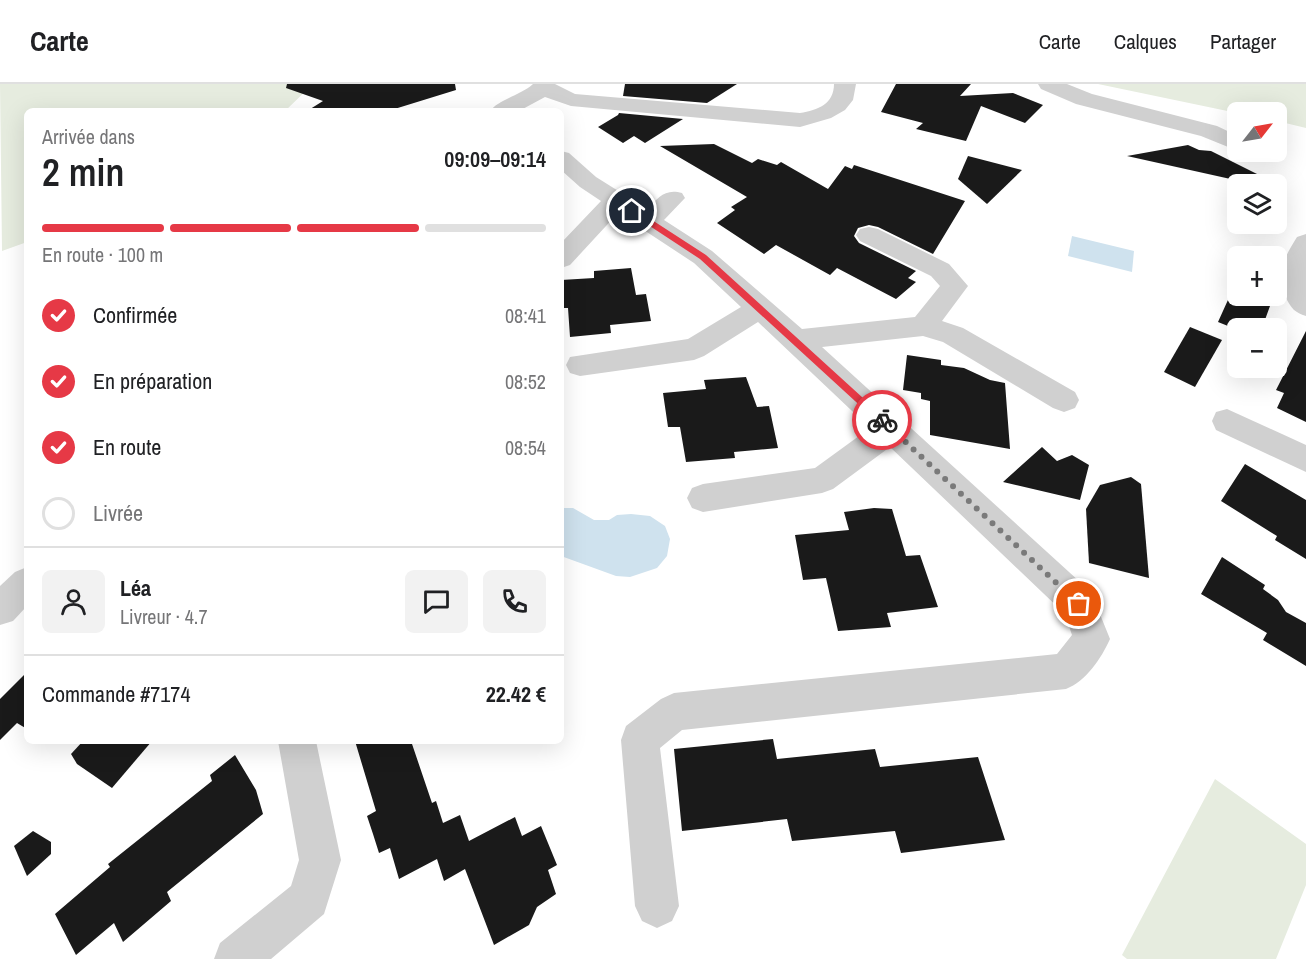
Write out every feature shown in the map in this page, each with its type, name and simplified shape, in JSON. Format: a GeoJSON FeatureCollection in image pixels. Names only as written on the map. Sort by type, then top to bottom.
{"type":"FeatureCollection","features":[{"type":"Feature","properties":{"kind":"street"},"geometry":{"type":"LineString","coordinates":[[507,108],[543,86],[566,108],[800,120],[828,115],[842,100],[845,84]]}},
{"type":"Feature","properties":{"kind":"street"},"geometry":{"type":"LineString","coordinates":[[1048,84],[1084,99],[1209,131],[1227,139]]}},
{"type":"Feature","properties":{"kind":"street"},"geometry":{"type":"LineString","coordinates":[[564,161],[588,182],[703,257],[796,340],[1079,604],[1092,639],[1066,671],[674,712],[640,740],[657,906]]}},
{"type":"Feature","properties":{"kind":"street"},"geometry":{"type":"LineString","coordinates":[[648,222],[673,198]]}},
{"type":"Feature","properties":{"kind":"street"},"geometry":{"type":"LineString","coordinates":[[564,256],[616,200]]}},
{"type":"Feature","properties":{"kind":"street"},"geometry":{"type":"LineString","coordinates":[[869,235],[940,270],[955,286],[923,326]]}},
{"type":"Feature","properties":{"kind":"street"},"geometry":{"type":"LineString","coordinates":[[1306,243],[1293,263],[1292,283],[1306,306]]}},
{"type":"Feature","properties":{"kind":"street"},"geometry":{"type":"LineString","coordinates":[[580,365],[694,349],[760,308]]}},
{"type":"Feature","properties":{"kind":"street"},"geometry":{"type":"LineString","coordinates":[[796,340],[923,326],[953,335],[1064,400]]}},
{"type":"Feature","properties":{"kind":"street"},"geometry":{"type":"LineString","coordinates":[[1227,420],[1306,459]]}},
{"type":"Feature","properties":{"kind":"street"},"geometry":{"type":"LineString","coordinates":[[703,498],[822,480],[892,429]]}},
{"type":"Feature","properties":{"kind":"street"},"geometry":{"type":"LineString","coordinates":[[0,609],[24,587]]}},
{"type":"Feature","properties":{"kind":"street"},"geometry":{"type":"LineString","coordinates":[[236,959],[309,899],[320,860],[297,744]]}},
{"type":"Feature","properties":{"kind":"shaded area"},"geometry":{"type":"Polygon","coordinates":[[[0,84],[313,84],[288,108],[24,108],[24,243],[2,251],[0,84]]]}},
{"type":"Feature","properties":{"kind":"shaded area"},"geometry":{"type":"Polygon","coordinates":[[[1098,84],[1306,84],[1306,128],[1287,123],[1287,102],[1227,102],[1227,111],[1098,84]]]}},
{"type":"Feature","properties":{"kind":"shaded area"},"geometry":{"type":"Polygon","coordinates":[[[1215,779],[1306,844],[1306,885],[1276,959],[1127,959],[1122,955],[1215,779]]]}},
{"type":"Feature","properties":{"kind":"water"},"geometry":{"type":"Polygon","coordinates":[[[1072,236],[1134,251],[1132,272],[1068,256],[1072,236]]]}},
{"type":"Feature","properties":{"kind":"water"},"geometry":{"type":"Polygon","coordinates":[[[564,508],[573,508],[594,520],[609,520],[617,515],[631,514],[650,516],[665,526],[670,539],[667,556],[657,568],[630,577],[616,576],[564,557],[564,508]]]}},
{"type":"Feature","properties":{"kind":"building"},"geometry":{"type":"Polygon","coordinates":[[[287,84],[455,84],[456,90],[398,108],[312,108],[323,101],[286,88],[287,84]]]}},
{"type":"Feature","properties":{"kind":"building"},"geometry":{"type":"Polygon","coordinates":[[[625,84],[737,84],[707,103],[623,96],[625,84]]]}},
{"type":"Feature","properties":{"kind":"building"},"geometry":{"type":"Polygon","coordinates":[[[896,84],[971,84],[960,96],[1013,93],[1043,105],[1025,123],[981,106],[966,141],[916,129],[923,123],[881,112],[896,84]]]}},
{"type":"Feature","properties":{"kind":"building"},"geometry":{"type":"Polygon","coordinates":[[[619,113],[683,119],[645,143],[634,136],[623,143],[598,127],[619,113]]]}},
{"type":"Feature","properties":{"kind":"building"},"geometry":{"type":"Polygon","coordinates":[[[714,144],[752,163],[758,159],[777,165],[781,162],[828,189],[845,166],[852,169],[854,165],[965,201],[933,254],[878,227],[869,225],[858,228],[854,236],[859,243],[916,271],[908,278],[916,282],[896,299],[837,268],[830,275],[776,245],[764,254],[717,223],[735,210],[731,207],[747,197],[660,146],[714,144]]]}},
{"type":"Feature","properties":{"kind":"building"},"geometry":{"type":"Polygon","coordinates":[[[1188,145],[1199,150],[1211,151],[1227,159],[1227,162],[1233,162],[1257,174],[1227,174],[1227,178],[1127,156],[1188,145]]]}},
{"type":"Feature","properties":{"kind":"building"},"geometry":{"type":"Polygon","coordinates":[[[968,156],[1022,170],[987,204],[958,179],[968,156]]]}},
{"type":"Feature","properties":{"kind":"building"},"geometry":{"type":"Polygon","coordinates":[[[631,268],[636,295],[646,294],[651,321],[610,325],[611,333],[570,337],[568,308],[564,308],[564,280],[594,278],[594,271],[631,268]]]}},
{"type":"Feature","properties":{"kind":"building"},"geometry":{"type":"Polygon","coordinates":[[[1227,302],[1227,306],[1270,306],[1266,318],[1227,318],[1227,326],[1218,322],[1227,302]]]}},
{"type":"Feature","properties":{"kind":"building"},"geometry":{"type":"Polygon","coordinates":[[[1190,327],[1222,340],[1195,387],[1164,372],[1190,327]]]}},
{"type":"Feature","properties":{"kind":"building"},"geometry":{"type":"Polygon","coordinates":[[[1306,331],[1306,422],[1277,408],[1284,393],[1276,390],[1282,378],[1287,378],[1287,368],[1306,331]]]}},
{"type":"Feature","properties":{"kind":"building"},"geometry":{"type":"Polygon","coordinates":[[[907,355],[941,360],[941,365],[964,368],[990,380],[1005,383],[1010,449],[930,435],[930,401],[921,399],[921,393],[903,390],[907,355]]]}},
{"type":"Feature","properties":{"kind":"building"},"geometry":{"type":"Polygon","coordinates":[[[746,377],[757,407],[769,406],[778,448],[734,452],[735,458],[686,462],[680,427],[668,427],[663,393],[706,389],[704,380],[746,377]]]}},
{"type":"Feature","properties":{"kind":"building"},"geometry":{"type":"Polygon","coordinates":[[[1042,447],[1057,461],[1072,455],[1089,465],[1080,500],[1003,482],[1042,447]]]}},
{"type":"Feature","properties":{"kind":"building"},"geometry":{"type":"Polygon","coordinates":[[[1245,464],[1306,500],[1306,559],[1275,540],[1277,536],[1221,501],[1245,464]]]}},
{"type":"Feature","properties":{"kind":"building"},"geometry":{"type":"Polygon","coordinates":[[[1131,477],[1141,484],[1149,578],[1089,563],[1086,509],[1100,485],[1131,477]]]}},
{"type":"Feature","properties":{"kind":"building"},"geometry":{"type":"Polygon","coordinates":[[[874,508],[892,509],[906,556],[920,555],[938,607],[887,613],[891,627],[838,631],[826,578],[803,580],[795,535],[849,530],[844,512],[874,508]]]}},
{"type":"Feature","properties":{"kind":"building"},"geometry":{"type":"Polygon","coordinates":[[[1222,557],[1265,585],[1263,589],[1278,600],[1286,612],[1306,623],[1306,666],[1263,640],[1267,633],[1201,594],[1222,557]]]}},
{"type":"Feature","properties":{"kind":"building"},"geometry":{"type":"Polygon","coordinates":[[[24,675],[24,727],[17,723],[0,740],[0,699],[24,675]]]}},
{"type":"Feature","properties":{"kind":"building"},"geometry":{"type":"Polygon","coordinates":[[[773,739],[777,759],[875,749],[880,767],[978,757],[1005,840],[901,853],[895,831],[792,841],[787,819],[682,831],[674,749],[773,739]]]}},
{"type":"Feature","properties":{"kind":"building"},"geometry":{"type":"Polygon","coordinates":[[[80,744],[149,744],[112,788],[77,764],[71,754],[80,744]]]}},
{"type":"Feature","properties":{"kind":"building"},"geometry":{"type":"Polygon","coordinates":[[[356,744],[412,744],[432,803],[436,801],[443,823],[460,815],[469,841],[515,817],[522,836],[541,826],[557,865],[548,870],[556,894],[537,907],[529,925],[494,945],[465,869],[444,881],[437,859],[399,879],[390,848],[379,853],[367,816],[376,811],[356,744]]]}},
{"type":"Feature","properties":{"kind":"building"},"geometry":{"type":"Polygon","coordinates":[[[235,755],[256,790],[263,814],[167,892],[171,901],[123,942],[114,923],[76,955],[55,914],[110,867],[108,864],[212,781],[210,775],[235,755]]]}},
{"type":"Feature","properties":{"kind":"building"},"geometry":{"type":"Polygon","coordinates":[[[33,831],[51,842],[51,854],[27,876],[14,846],[33,831]]]}},
{"type":"Feature","properties":{"kind":"way so far"},"geometry":{"type":"LineString","coordinates":[[882,420],[1079,604]]}},
{"type":"Feature","properties":{"kind":"route"},"geometry":{"type":"LineString","coordinates":[[632,211],[703,257],[882,420]]}}]}
